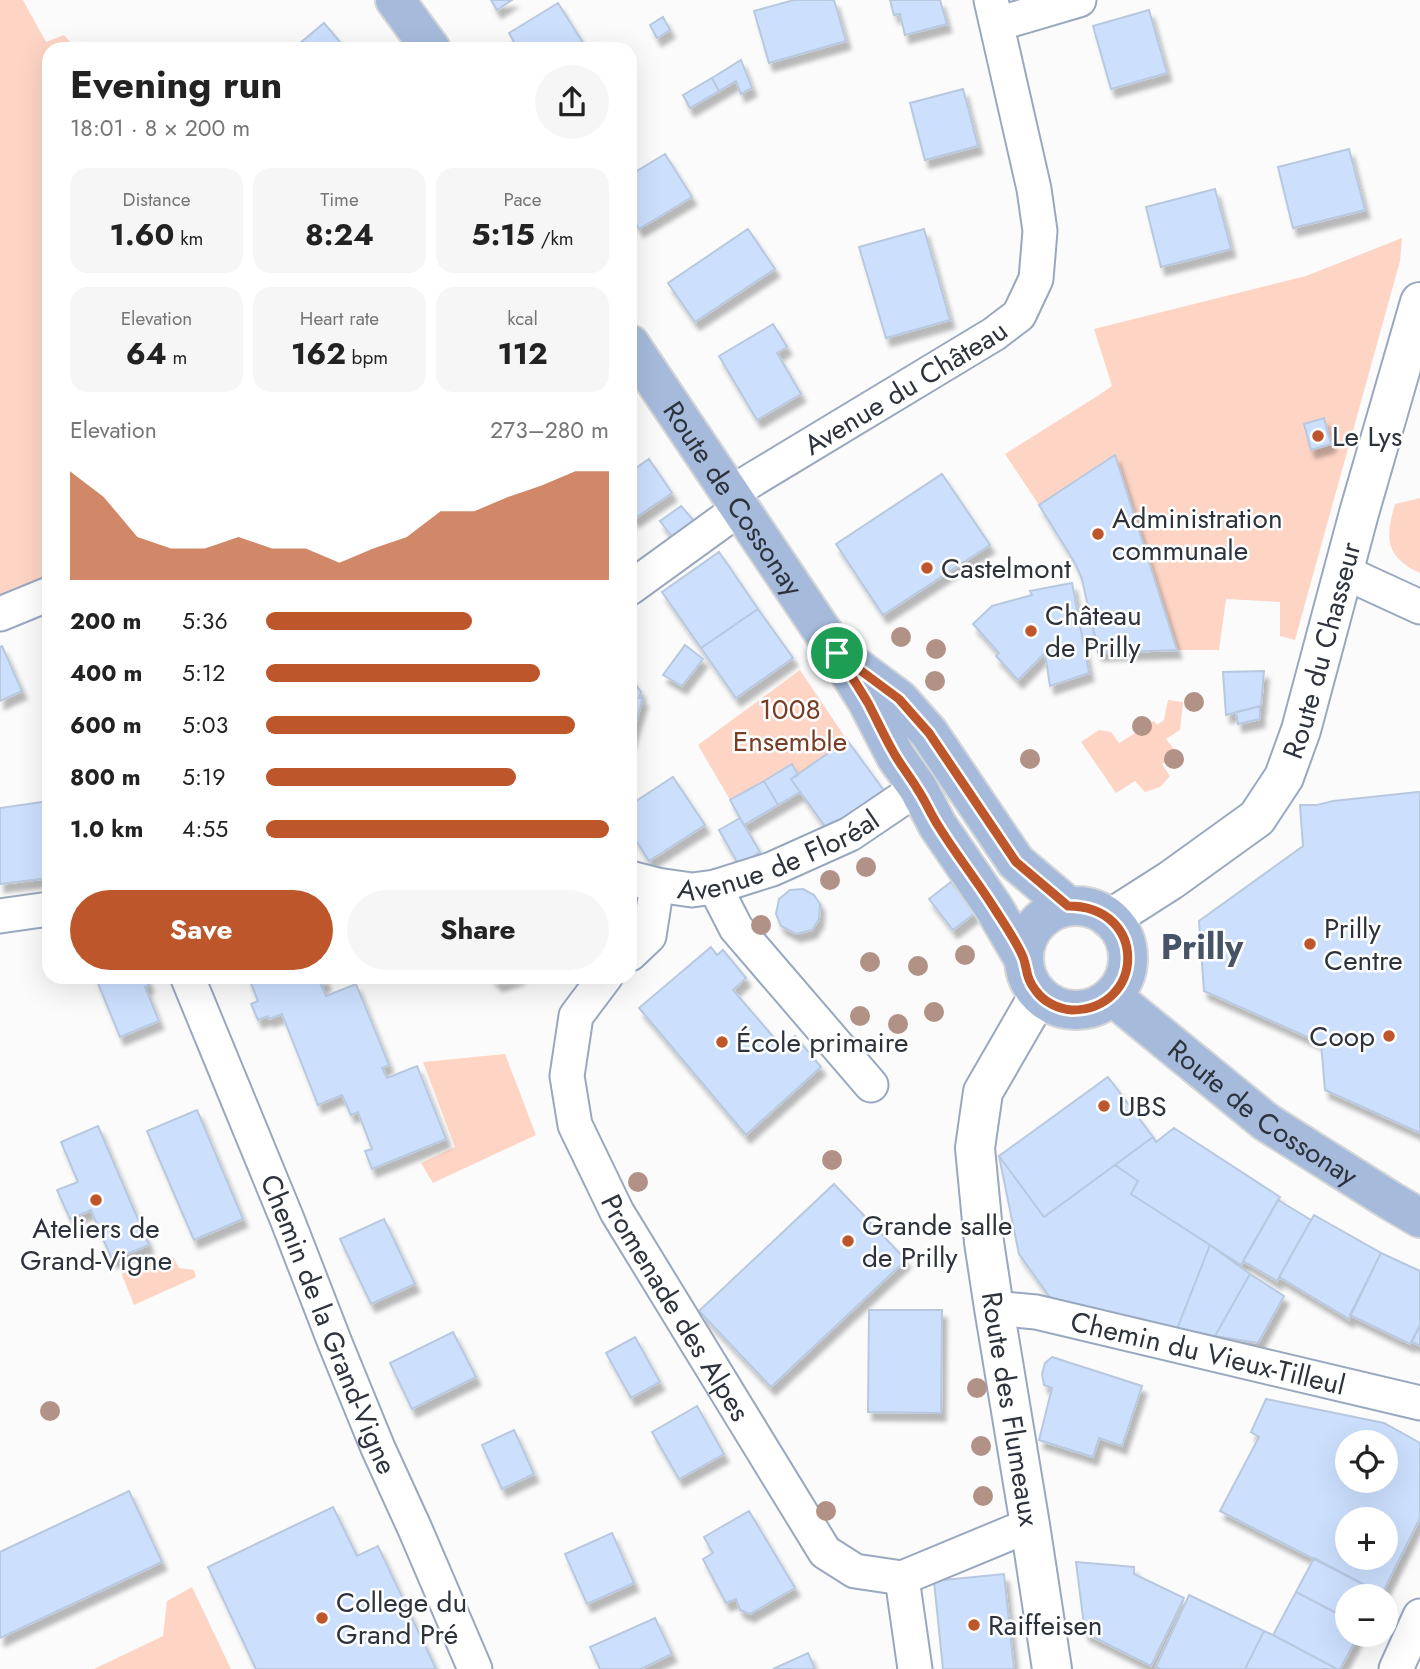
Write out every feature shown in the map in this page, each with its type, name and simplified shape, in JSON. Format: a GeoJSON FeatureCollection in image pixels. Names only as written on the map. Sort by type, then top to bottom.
{"type":"FeatureCollection","features":[{"type":"Feature","properties":{"kind":"main road"},"geometry":{"type":"LineString","coordinates":[[395,0],[426,42]]}},
{"type":"Feature","properties":{"kind":"main road","name":"Route de Cossonay"},"geometry":{"type":"LineString","coordinates":[[637,355],[837,653],[938,826],[994,908],[1023,958]]}},
{"type":"Feature","properties":{"kind":"main road","name":"Route de Cossonay"},"geometry":{"type":"LineString","coordinates":[[837,653],[899,699],[929,733],[1016,862],[1068,906]]}},
{"type":"Feature","properties":{"kind":"main road"},"geometry":{"type":"LineString","coordinates":[[1068,906],[1082,906],[1110,919],[1121,932],[1127,948],[1128,965],[1122,982],[1112,996],[1099,1005],[1083,1010],[1067,1010],[1052,1005],[1039,995],[1030,984],[1023,958],[1025,943],[1031,930],[1041,919],[1068,906]]}},
{"type":"Feature","properties":{"kind":"main road","name":"Route de Cossonay"},"geometry":{"type":"LineString","coordinates":[[1112,996],[1266,1122],[1420,1218]]}},
{"type":"Feature","properties":{"kind":"street"},"geometry":{"type":"LineString","coordinates":[[994,12],[1079,0]]}},
{"type":"Feature","properties":{"kind":"street","name":"Avenue du Château"},"geometry":{"type":"LineString","coordinates":[[637,582],[734,502],[994,334],[1019,315],[1036,279],[1040,231],[1034,189],[994,12]]}},
{"type":"Feature","properties":{"kind":"street","name":"Route du Chasseur"},"geometry":{"type":"LineString","coordinates":[[1110,919],[1171,880],[1257,818],[1284,777],[1301,730],[1359,513],[1420,303]]}},
{"type":"Feature","properties":{"kind":"street"},"geometry":{"type":"LineString","coordinates":[[1344,572],[1420,607]]}},
{"type":"Feature","properties":{"kind":"street"},"geometry":{"type":"LineString","coordinates":[[0,614],[42,597]]}},
{"type":"Feature","properties":{"kind":"street","name":"Avenue de Floréal"},"geometry":{"type":"LineString","coordinates":[[644,881],[692,890],[715,887],[772,869],[850,834],[918,789]]}},
{"type":"Feature","properties":{"kind":"street"},"geometry":{"type":"LineString","coordinates":[[637,947],[649,936],[644,881]]}},
{"type":"Feature","properties":{"kind":"street"},"geometry":{"type":"LineString","coordinates":[[715,887],[737,928],[871,1085]]}},
{"type":"Feature","properties":{"kind":"street"},"geometry":{"type":"LineString","coordinates":[[0,916],[42,910]]}},
{"type":"Feature","properties":{"kind":"street","name":"Chemin de la Grand-Vigne"},"geometry":{"type":"LineString","coordinates":[[190,984],[378,1448],[475,1669]]}},
{"type":"Feature","properties":{"kind":"street","name":"Promenade des Alpes"},"geometry":{"type":"LineString","coordinates":[[600,984],[576,1017],[566,1076],[575,1125],[611,1200],[825,1552],[855,1572],[902,1578],[1030,1525]]}},
{"type":"Feature","properties":{"kind":"street","name":"Route des Flumeaux"},"geometry":{"type":"LineString","coordinates":[[1039,995],[983,1092],[975,1148],[984,1242],[1052,1669]]}},
{"type":"Feature","properties":{"kind":"street","name":"Chemin du Vieux-Tilleul"},"geometry":{"type":"LineString","coordinates":[[994,1308],[1036,1312],[1420,1403]]}},
{"type":"Feature","properties":{"kind":"street"},"geometry":{"type":"LineString","coordinates":[[902,1578],[915,1669]]}},
{"type":"Feature","properties":{"kind":"street"},"geometry":{"type":"LineString","coordinates":[[1396,1669],[1420,1616]]}},
{"type":"Feature","properties":{"kind":"green space"},"geometry":{"type":"Polygon","coordinates":[[[0,0],[23,0],[46,42],[42,42],[42,579],[0,595],[0,0]]]}},
{"type":"Feature","properties":{"kind":"green space"},"geometry":{"type":"Polygon","coordinates":[[[64,35],[70,42],[46,42],[64,35]]]}},
{"type":"Feature","properties":{"kind":"green space"},"geometry":{"type":"Polygon","coordinates":[[[1402,238],[1400,261],[1295,640],[1280,636],[1280,602],[1226,599],[1219,650],[1177,650],[1115,455],[1039,505],[1005,454],[1112,386],[1094,329],[1306,276],[1402,238]]]}},
{"type":"Feature","properties":{"kind":"green space"},"geometry":{"type":"Polygon","coordinates":[[[1420,498],[1420,573],[1400,560],[1394,553],[1389,537],[1395,504],[1420,498]]]}},
{"type":"Feature","properties":{"kind":"green space","name":"1008 Ensemble"},"geometry":{"type":"Polygon","coordinates":[[[800,670],[847,740],[798,775],[792,764],[730,800],[698,745],[800,670]]]}},
{"type":"Feature","properties":{"kind":"green space"},"geometry":{"type":"Polygon","coordinates":[[[1168,700],[1183,702],[1180,730],[1166,739],[1178,754],[1162,764],[1170,776],[1160,787],[1145,792],[1135,781],[1116,793],[1081,742],[1099,730],[1111,732],[1119,743],[1154,721],[1157,725],[1164,720],[1168,700]]]}},
{"type":"Feature","properties":{"kind":"green space"},"geometry":{"type":"Polygon","coordinates":[[[505,1054],[536,1135],[433,1183],[421,1163],[455,1147],[423,1062],[505,1054]]]}},
{"type":"Feature","properties":{"kind":"green space"},"geometry":{"type":"Polygon","coordinates":[[[163,1255],[173,1257],[179,1268],[194,1270],[196,1277],[134,1305],[122,1275],[123,1271],[163,1255]]]}},
{"type":"Feature","properties":{"kind":"green space"},"geometry":{"type":"Polygon","coordinates":[[[192,1587],[231,1669],[94,1669],[163,1636],[167,1601],[192,1587]]]}},
{"type":"Feature","properties":{"kind":"building"},"geometry":{"type":"Polygon","coordinates":[[[491,0],[512,0],[497,10],[491,0]]]}},
{"type":"Feature","properties":{"kind":"building"},"geometry":{"type":"Polygon","coordinates":[[[794,0],[834,0],[846,41],[769,63],[754,11],[794,0]]]}},
{"type":"Feature","properties":{"kind":"building"},"geometry":{"type":"Polygon","coordinates":[[[890,0],[940,0],[947,24],[905,35],[900,14],[894,15],[890,0]]]}},
{"type":"Feature","properties":{"kind":"building"},"geometry":{"type":"Polygon","coordinates":[[[558,3],[582,42],[514,42],[509,33],[558,3]]]}},
{"type":"Feature","properties":{"kind":"building"},"geometry":{"type":"Polygon","coordinates":[[[1149,10],[1167,73],[1111,89],[1093,26],[1149,10]]]}},
{"type":"Feature","properties":{"kind":"building"},"geometry":{"type":"Polygon","coordinates":[[[663,17],[670,30],[657,38],[650,25],[663,17]]]}},
{"type":"Feature","properties":{"kind":"building"},"geometry":{"type":"Polygon","coordinates":[[[324,23],[340,42],[301,42],[324,23]]]}},
{"type":"Feature","properties":{"kind":"building"},"geometry":{"type":"Polygon","coordinates":[[[741,60],[752,88],[741,94],[736,81],[719,91],[712,78],[741,60]]]}},
{"type":"Feature","properties":{"kind":"building"},"geometry":{"type":"Polygon","coordinates":[[[712,78],[719,91],[690,108],[683,95],[712,78]]]}},
{"type":"Feature","properties":{"kind":"building"},"geometry":{"type":"Polygon","coordinates":[[[963,89],[978,146],[925,160],[910,103],[963,89]]]}},
{"type":"Feature","properties":{"kind":"building"},"geometry":{"type":"Polygon","coordinates":[[[1349,149],[1365,210],[1293,228],[1278,167],[1349,149]]]}},
{"type":"Feature","properties":{"kind":"building"},"geometry":{"type":"Polygon","coordinates":[[[665,154],[692,197],[639,229],[637,171],[665,154]]]}},
{"type":"Feature","properties":{"kind":"building"},"geometry":{"type":"Polygon","coordinates":[[[1215,189],[1231,249],[1161,267],[1146,207],[1215,189]]]}},
{"type":"Feature","properties":{"kind":"building"},"geometry":{"type":"Polygon","coordinates":[[[748,229],[775,269],[695,322],[668,283],[748,229]]]}},
{"type":"Feature","properties":{"kind":"building"},"geometry":{"type":"Polygon","coordinates":[[[924,229],[950,320],[886,338],[859,247],[924,229]]]}},
{"type":"Feature","properties":{"kind":"building"},"geometry":{"type":"Polygon","coordinates":[[[773,324],[787,347],[777,353],[801,394],[757,420],[719,356],[773,324]]]}},
{"type":"Feature","properties":{"kind":"building","name":"Le Lys"},"geometry":{"type":"Polygon","coordinates":[[[1324,418],[1331,444],[1311,450],[1304,424],[1324,418]]]}},
{"type":"Feature","properties":{"kind":"building","name":"Administration communale"},"geometry":{"type":"Polygon","coordinates":[[[1115,455],[1177,650],[1098,653],[1082,579],[1039,505],[1115,455]]]}},
{"type":"Feature","properties":{"kind":"building"},"geometry":{"type":"Polygon","coordinates":[[[649,459],[672,493],[637,517],[637,467],[649,459]]]}},
{"type":"Feature","properties":{"kind":"building"},"geometry":{"type":"Polygon","coordinates":[[[942,474],[990,545],[883,615],[836,544],[942,474]]]}},
{"type":"Feature","properties":{"kind":"building"},"geometry":{"type":"Polygon","coordinates":[[[681,506],[695,522],[673,538],[660,521],[681,506]]]}},
{"type":"Feature","properties":{"kind":"building"},"geometry":{"type":"Polygon","coordinates":[[[719,552],[758,609],[701,648],[662,592],[719,552]]]}},
{"type":"Feature","properties":{"kind":"building","name":"Château de Prilly"},"geometry":{"type":"Polygon","coordinates":[[[1072,583],[1089,673],[1050,686],[1045,653],[1018,680],[996,656],[999,653],[973,624],[992,606],[1032,595],[1030,591],[1072,583]]]}},
{"type":"Feature","properties":{"kind":"building"},"geometry":{"type":"Polygon","coordinates":[[[758,609],[793,658],[736,698],[701,648],[758,609]]]}},
{"type":"Feature","properties":{"kind":"building"},"geometry":{"type":"Polygon","coordinates":[[[1091,620],[1095,635],[1083,639],[1079,622],[1091,620]]]}},
{"type":"Feature","properties":{"kind":"building"},"geometry":{"type":"Polygon","coordinates":[[[685,645],[703,659],[682,686],[663,675],[685,645]]]}},
{"type":"Feature","properties":{"kind":"building"},"geometry":{"type":"Polygon","coordinates":[[[2,646],[22,691],[0,701],[0,647],[2,646]]]}},
{"type":"Feature","properties":{"kind":"building"},"geometry":{"type":"Polygon","coordinates":[[[1264,671],[1261,706],[1226,715],[1223,672],[1264,671]]]}},
{"type":"Feature","properties":{"kind":"building"},"geometry":{"type":"Polygon","coordinates":[[[637,687],[641,692],[639,698],[643,698],[637,718],[637,687]]]}},
{"type":"Feature","properties":{"kind":"building"},"geometry":{"type":"Polygon","coordinates":[[[1260,706],[1260,719],[1238,724],[1236,712],[1260,706]]]}},
{"type":"Feature","properties":{"kind":"building"},"geometry":{"type":"Polygon","coordinates":[[[847,740],[885,792],[829,832],[791,779],[847,740]]]}},
{"type":"Feature","properties":{"kind":"building"},"geometry":{"type":"Polygon","coordinates":[[[792,764],[798,775],[791,779],[800,792],[778,805],[764,781],[792,764]]]}},
{"type":"Feature","properties":{"kind":"building"},"geometry":{"type":"Polygon","coordinates":[[[673,777],[705,825],[649,861],[637,842],[637,800],[673,777]]]}},
{"type":"Feature","properties":{"kind":"building"},"geometry":{"type":"Polygon","coordinates":[[[764,781],[778,805],[744,825],[730,800],[764,781]]]}},
{"type":"Feature","properties":{"kind":"building","name":"Prilly Centre"},"geometry":{"type":"Polygon","coordinates":[[[1420,792],[1420,1133],[1325,1090],[1321,1043],[1204,991],[1199,921],[1303,846],[1300,805],[1420,792]]]}},
{"type":"Feature","properties":{"kind":"building"},"geometry":{"type":"Polygon","coordinates":[[[42,802],[42,879],[0,884],[0,808],[42,802]]]}},
{"type":"Feature","properties":{"kind":"building"},"geometry":{"type":"Polygon","coordinates":[[[740,818],[760,852],[739,865],[719,830],[740,818]]]}},
{"type":"Feature","properties":{"kind":"building"},"geometry":{"type":"Polygon","coordinates":[[[951,882],[975,913],[953,930],[929,899],[951,882]]]}},
{"type":"Feature","properties":{"kind":"building"},"geometry":{"type":"Polygon","coordinates":[[[803,889],[814,895],[820,904],[819,919],[812,930],[796,934],[781,926],[776,914],[779,899],[790,890],[803,889]]]}},
{"type":"Feature","properties":{"kind":"building","name":"École primaire"},"geometry":{"type":"Polygon","coordinates":[[[711,947],[717,955],[723,950],[746,978],[733,990],[782,1047],[795,1036],[821,1067],[746,1135],[639,1008],[711,947]]]}},
{"type":"Feature","properties":{"kind":"building"},"geometry":{"type":"Polygon","coordinates":[[[98,984],[149,984],[145,987],[159,1021],[120,1037],[98,984]]]}},
{"type":"Feature","properties":{"kind":"building"},"geometry":{"type":"Polygon","coordinates":[[[251,984],[324,984],[321,985],[326,996],[356,984],[389,1065],[382,1068],[387,1078],[417,1066],[446,1139],[372,1169],[365,1151],[372,1149],[358,1112],[351,1115],[342,1095],[318,1105],[282,1014],[258,1020],[251,1004],[258,1001],[251,984]]]}},
{"type":"Feature","properties":{"kind":"building"},"geometry":{"type":"Polygon","coordinates":[[[1108,1077],[1153,1137],[1044,1217],[999,1156],[1108,1077]]]}},
{"type":"Feature","properties":{"kind":"building"},"geometry":{"type":"Polygon","coordinates":[[[197,1110],[243,1219],[194,1240],[147,1131],[197,1110]]]}},
{"type":"Feature","properties":{"kind":"building","name":"Ateliers de Grand-Vigne"},"geometry":{"type":"Polygon","coordinates":[[[98,1126],[149,1245],[112,1260],[91,1210],[70,1219],[57,1190],[78,1182],[61,1142],[98,1126]]]}},
{"type":"Feature","properties":{"kind":"building"},"geometry":{"type":"Polygon","coordinates":[[[1174,1128],[1280,1197],[1241,1265],[1131,1194],[1138,1181],[1115,1165],[1153,1137],[1156,1142],[1174,1128]]]}},
{"type":"Feature","properties":{"kind":"building"},"geometry":{"type":"Polygon","coordinates":[[[999,1156],[1044,1217],[1115,1165],[1138,1181],[1131,1194],[1210,1245],[1177,1329],[1057,1307],[1019,1254],[999,1156]]]}},
{"type":"Feature","properties":{"kind":"building"},"geometry":{"type":"Polygon","coordinates":[[[834,1184],[906,1260],[771,1387],[699,1311],[834,1184]]]}},
{"type":"Feature","properties":{"kind":"building"},"geometry":{"type":"Polygon","coordinates":[[[1278,1200],[1311,1220],[1277,1281],[1243,1261],[1278,1200]]]}},
{"type":"Feature","properties":{"kind":"building"},"geometry":{"type":"Polygon","coordinates":[[[1314,1215],[1381,1253],[1349,1319],[1279,1277],[1314,1215]]]}},
{"type":"Feature","properties":{"kind":"building"},"geometry":{"type":"Polygon","coordinates":[[[384,1219],[415,1284],[371,1304],[340,1239],[384,1219]]]}},
{"type":"Feature","properties":{"kind":"building"},"geometry":{"type":"Polygon","coordinates":[[[1210,1245],[1250,1274],[1215,1336],[1177,1329],[1210,1245]]]}},
{"type":"Feature","properties":{"kind":"building"},"geometry":{"type":"Polygon","coordinates":[[[1381,1253],[1420,1271],[1420,1325],[1410,1344],[1350,1315],[1381,1253]]]}},
{"type":"Feature","properties":{"kind":"building"},"geometry":{"type":"Polygon","coordinates":[[[1250,1274],[1284,1296],[1258,1343],[1215,1336],[1250,1274]]]}},
{"type":"Feature","properties":{"kind":"building"},"geometry":{"type":"Polygon","coordinates":[[[869,1310],[942,1310],[941,1413],[868,1412],[869,1310]]]}},
{"type":"Feature","properties":{"kind":"building"},"geometry":{"type":"Polygon","coordinates":[[[1420,1325],[1420,1346],[1412,1342],[1420,1325]]]}},
{"type":"Feature","properties":{"kind":"building"},"geometry":{"type":"Polygon","coordinates":[[[453,1332],[476,1377],[412,1409],[390,1363],[453,1332]]]}},
{"type":"Feature","properties":{"kind":"building"},"geometry":{"type":"Polygon","coordinates":[[[635,1337],[660,1382],[631,1398],[606,1353],[635,1337]]]}},
{"type":"Feature","properties":{"kind":"building"},"geometry":{"type":"Polygon","coordinates":[[[1052,1357],[1142,1386],[1122,1446],[1099,1438],[1093,1457],[1039,1440],[1052,1388],[1044,1385],[1042,1374],[1045,1363],[1052,1357]]]}},
{"type":"Feature","properties":{"kind":"building"},"geometry":{"type":"Polygon","coordinates":[[[1266,1399],[1384,1423],[1397,1430],[1335,1430],[1335,1493],[1398,1493],[1398,1431],[1420,1443],[1420,1518],[1398,1562],[1398,1507],[1335,1507],[1335,1570],[1220,1511],[1259,1437],[1251,1432],[1266,1399]]]}},
{"type":"Feature","properties":{"kind":"building"},"geometry":{"type":"Polygon","coordinates":[[[697,1406],[724,1454],[679,1479],[652,1432],[697,1406]]]}},
{"type":"Feature","properties":{"kind":"building"},"geometry":{"type":"Polygon","coordinates":[[[514,1430],[534,1474],[502,1489],[482,1445],[514,1430]]]}},
{"type":"Feature","properties":{"kind":"building"},"geometry":{"type":"Polygon","coordinates":[[[129,1491],[162,1562],[0,1638],[0,1552],[129,1491]]]}},
{"type":"Feature","properties":{"kind":"building","name":"College du Grand Pré"},"geometry":{"type":"Polygon","coordinates":[[[333,1507],[357,1556],[378,1546],[436,1669],[256,1669],[208,1567],[333,1507]]]}},
{"type":"Feature","properties":{"kind":"building"},"geometry":{"type":"Polygon","coordinates":[[[749,1511],[795,1588],[750,1614],[740,1610],[736,1599],[726,1603],[703,1559],[713,1553],[704,1537],[749,1511]]]}},
{"type":"Feature","properties":{"kind":"building"},"geometry":{"type":"Polygon","coordinates":[[[612,1533],[634,1583],[587,1604],[565,1554],[612,1533]]]}},
{"type":"Feature","properties":{"kind":"building"},"geometry":{"type":"Polygon","coordinates":[[[1314,1558],[1363,1584],[1335,1584],[1335,1612],[1296,1592],[1314,1558]]]}},
{"type":"Feature","properties":{"kind":"building"},"geometry":{"type":"Polygon","coordinates":[[[1076,1562],[1134,1567],[1134,1574],[1184,1598],[1151,1666],[1085,1633],[1076,1562]]]}},
{"type":"Feature","properties":{"kind":"building"},"geometry":{"type":"Polygon","coordinates":[[[1335,1570],[1394,1570],[1387,1584],[1362,1584],[1335,1570]]]}},
{"type":"Feature","properties":{"kind":"building","name":"Raiffeisen"},"geometry":{"type":"Polygon","coordinates":[[[1004,1574],[1014,1669],[943,1669],[934,1581],[1004,1574]]]}},
{"type":"Feature","properties":{"kind":"building"},"geometry":{"type":"Polygon","coordinates":[[[1296,1592],[1335,1612],[1335,1647],[1352,1647],[1340,1669],[1337,1669],[1273,1635],[1296,1592]]]}},
{"type":"Feature","properties":{"kind":"building"},"geometry":{"type":"Polygon","coordinates":[[[1189,1595],[1264,1631],[1245,1669],[1156,1667],[1189,1595]]]}},
{"type":"Feature","properties":{"kind":"building"},"geometry":{"type":"Polygon","coordinates":[[[655,1618],[672,1654],[641,1669],[600,1669],[590,1647],[655,1618]]]}},
{"type":"Feature","properties":{"kind":"building"},"geometry":{"type":"Polygon","coordinates":[[[1264,1631],[1273,1635],[1337,1669],[1245,1669],[1264,1631]]]}},
{"type":"Feature","properties":{"kind":"building"},"geometry":{"type":"Polygon","coordinates":[[[808,1653],[815,1669],[773,1669],[808,1653]]]}},
{"type":"Feature","properties":{"kind":"place","name":"Le Lys"},"geometry":{"type":"Point","coordinates":[1318,436]}},
{"type":"Feature","properties":{"kind":"place","name":"Administration communale"},"geometry":{"type":"Point","coordinates":[1098,534]}},
{"type":"Feature","properties":{"kind":"place","name":"Castelmont"},"geometry":{"type":"Point","coordinates":[927,568]}},
{"type":"Feature","properties":{"kind":"place","name":"Château de Prilly"},"geometry":{"type":"Point","coordinates":[1031,631]}},
{"type":"Feature","properties":{"kind":"place","name":"Prilly Centre"},"geometry":{"type":"Point","coordinates":[1310,944]}},
{"type":"Feature","properties":{"kind":"place","name":"Coop"},"geometry":{"type":"Point","coordinates":[1389,1036]}},
{"type":"Feature","properties":{"kind":"place","name":"École primaire"},"geometry":{"type":"Point","coordinates":[722,1042]}},
{"type":"Feature","properties":{"kind":"place","name":"UBS"},"geometry":{"type":"Point","coordinates":[1104,1106]}},
{"type":"Feature","properties":{"kind":"place","name":"Ateliers de Grand-Vigne"},"geometry":{"type":"Point","coordinates":[96,1200]}},
{"type":"Feature","properties":{"kind":"place","name":"Grande salle de Prilly"},"geometry":{"type":"Point","coordinates":[848,1241]}},
{"type":"Feature","properties":{"kind":"place","name":"College du Grand Pré"},"geometry":{"type":"Point","coordinates":[322,1618]}},
{"type":"Feature","properties":{"kind":"place","name":"Raiffeisen"},"geometry":{"type":"Point","coordinates":[974,1625]}},
{"type":"Feature","properties":{"kind":"district","name":"Prilly"},"geometry":{"type":"Point","coordinates":[1202,947]}},
{"type":"Feature","properties":{"kind":"route"},"geometry":{"type":"LineString","coordinates":[[837,653],[899,699],[929,733],[1016,862],[1068,906],[1082,906],[1097,911],[1110,919],[1121,932],[1127,948],[1128,965],[1122,982],[1112,996],[1099,1005],[1083,1010],[1067,1010],[1052,1005],[1030,984],[1023,958],[1007,929],[938,826],[837,653]]}}]}
